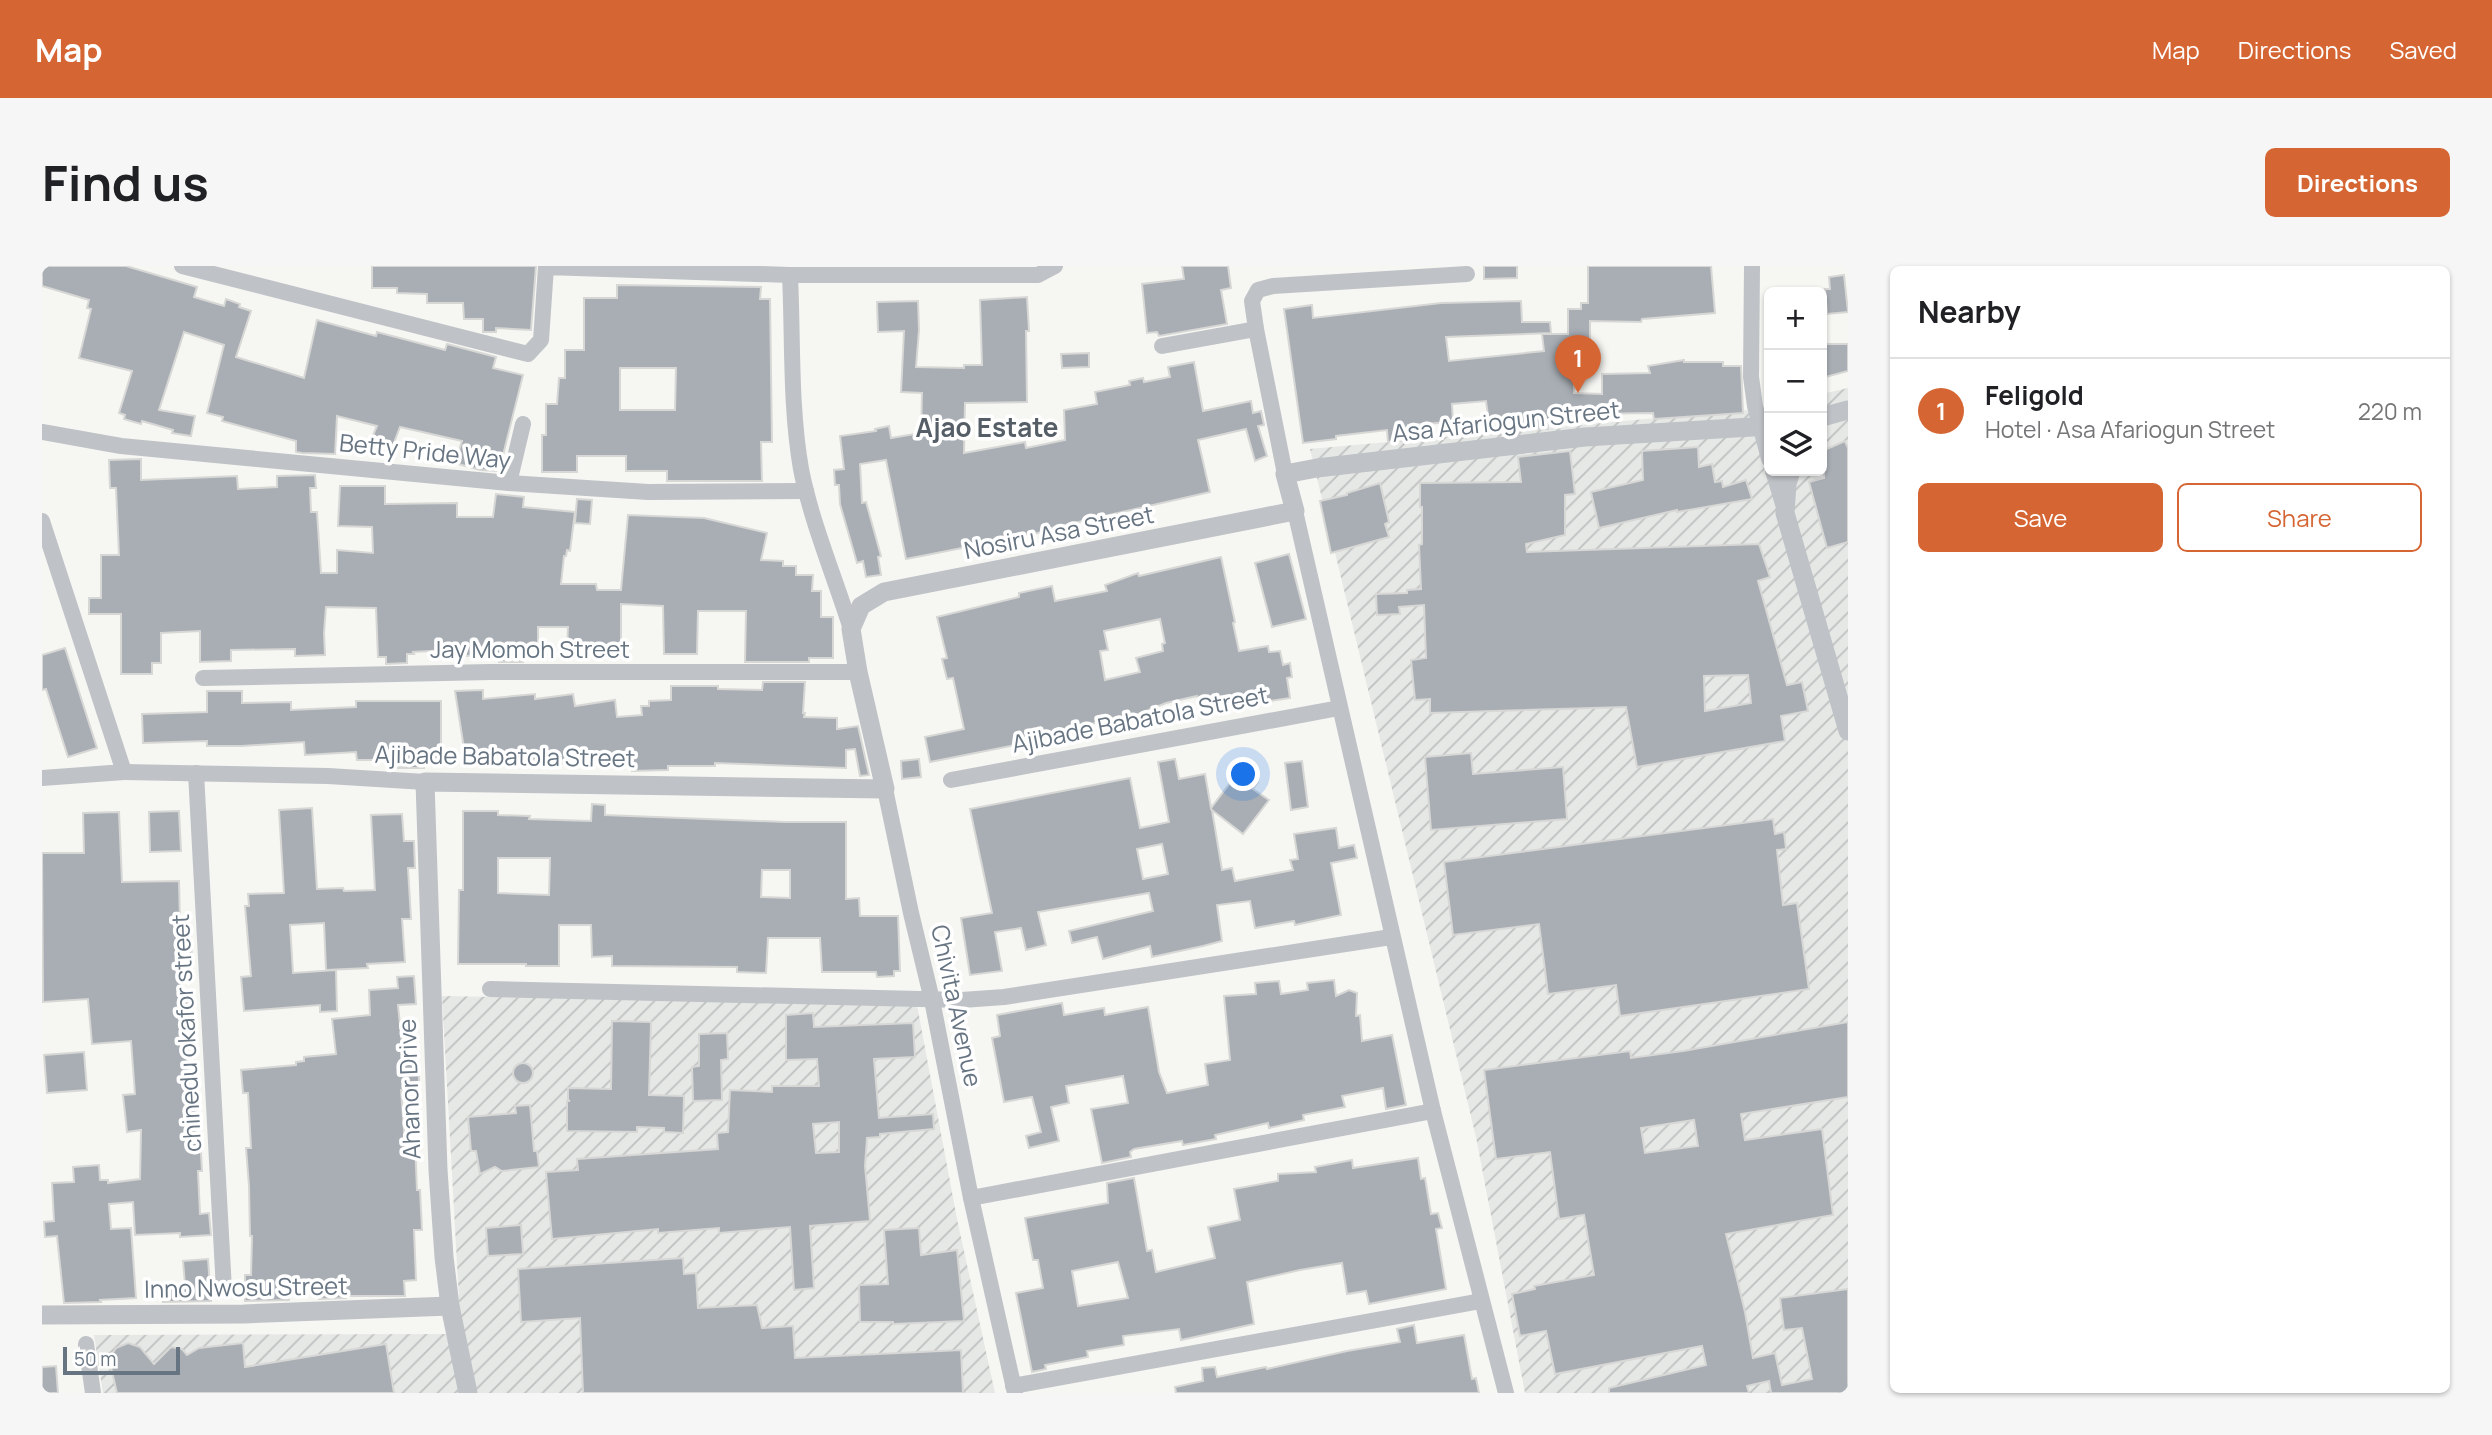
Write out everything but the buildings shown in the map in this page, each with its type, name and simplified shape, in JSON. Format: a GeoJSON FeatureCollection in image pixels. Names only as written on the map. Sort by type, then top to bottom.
{"type":"FeatureCollection","features":[{"type":"Feature","properties":{"kind":"street"},"geometry":{"type":"LineString","coordinates":[[182,266],[528,354],[541,340],[546,266],[790,275],[1038,275],[1054,267]]}},
{"type":"Feature","properties":{"kind":"street"},"geometry":{"type":"LineString","coordinates":[[1752,266],[1751,377],[1764,422]]}},
{"type":"Feature","properties":{"kind":"street"},"geometry":{"type":"LineString","coordinates":[[1467,274],[1273,286],[1258,290],[1252,300],[1285,474],[1391,937],[1506,1393]]}},
{"type":"Feature","properties":{"kind":"street"},"geometry":{"type":"LineString","coordinates":[[790,275],[796,419],[806,491],[851,629]]}},
{"type":"Feature","properties":{"kind":"street"},"geometry":{"type":"LineString","coordinates":[[1162,346],[1256,329]]}},
{"type":"Feature","properties":{"kind":"street"},"geometry":{"type":"LineString","coordinates":[[1827,417],[1848,410]]}},
{"type":"Feature","properties":{"kind":"street"},"geometry":{"type":"LineString","coordinates":[[509,483],[523,424]]}},
{"type":"Feature","properties":{"kind":"street","name":"Asa Afariogun Street"},"geometry":{"type":"LineString","coordinates":[[1285,474],[1365,461],[1586,437],[1764,426]]}},
{"type":"Feature","properties":{"kind":"street","name":"Betty Pride Way"},"geometry":{"type":"LineString","coordinates":[[42,432],[121,446],[509,483],[648,492],[806,491]]}},
{"type":"Feature","properties":{"kind":"street"},"geometry":{"type":"LineString","coordinates":[[1774,476],[1848,731]]}},
{"type":"Feature","properties":{"kind":"street"},"geometry":{"type":"LineString","coordinates":[[1785,513],[1789,476]]}},
{"type":"Feature","properties":{"kind":"street","name":"Nosiru Asa Street"},"geometry":{"type":"LineString","coordinates":[[851,629],[861,606],[884,592],[1295,511]]}},
{"type":"Feature","properties":{"kind":"street"},"geometry":{"type":"LineString","coordinates":[[42,522],[124,772]]}},
{"type":"Feature","properties":{"kind":"street","name":"Chivita Avenue"},"geometry":{"type":"LineString","coordinates":[[851,629],[858,672],[932,1000],[971,1198],[1014,1390]]}},
{"type":"Feature","properties":{"kind":"street","name":"Jay Momoh Street"},"geometry":{"type":"LineString","coordinates":[[204,678],[491,672],[858,672]]}},
{"type":"Feature","properties":{"kind":"street","name":"Ajibade Babatola Street"},"geometry":{"type":"LineString","coordinates":[[951,780],[1339,708]]}},
{"type":"Feature","properties":{"kind":"street","name":"Ajibade Babatola Street"},"geometry":{"type":"LineString","coordinates":[[42,778],[124,772],[328,776],[425,782],[886,789]]}},
{"type":"Feature","properties":{"kind":"street","name":"chinedu okafor street"},"geometry":{"type":"LineString","coordinates":[[196,773],[224,1290]]}},
{"type":"Feature","properties":{"kind":"street","name":"Ahanor Drive"},"geometry":{"type":"LineString","coordinates":[[425,782],[438,1170],[444,1257],[450,1306],[468,1393]]}},
{"type":"Feature","properties":{"kind":"street"},"geometry":{"type":"LineString","coordinates":[[490,989],[932,1000],[1004,997],[1391,937]]}},
{"type":"Feature","properties":{"kind":"street"},"geometry":{"type":"LineString","coordinates":[[971,1198],[1433,1111]]}},
{"type":"Feature","properties":{"kind":"street"},"geometry":{"type":"LineString","coordinates":[[1014,1390],[1482,1301]]}},
{"type":"Feature","properties":{"kind":"street","name":"Inno Nwosu Street"},"geometry":{"type":"LineString","coordinates":[[42,1315],[244,1314],[450,1306]]}},
{"type":"Feature","properties":{"kind":"street"},"geometry":{"type":"LineString","coordinates":[[86,1344],[93,1393]]}},
{"type":"Feature","properties":{"kind":"shaded area"},"geometry":{"type":"Polygon","coordinates":[[[1848,388],[1848,1393],[1525,1393],[1476,1137],[1310,449],[1764,408],[1764,476],[1827,476],[1827,393],[1848,388]]]}},
{"type":"Feature","properties":{"kind":"shaded area"},"geometry":{"type":"Polygon","coordinates":[[[442,996],[917,1005],[957,1219],[995,1393],[103,1393],[94,1335],[461,1334],[442,996]]]}},
{"type":"Feature","properties":{"kind":"place","name":"Feligold"},"geometry":{"type":"Point","coordinates":[1578,393]}},
{"type":"Feature","properties":{"kind":"district","name":"Ajao Estate"},"geometry":{"type":"Point","coordinates":[987,428]}}]}
